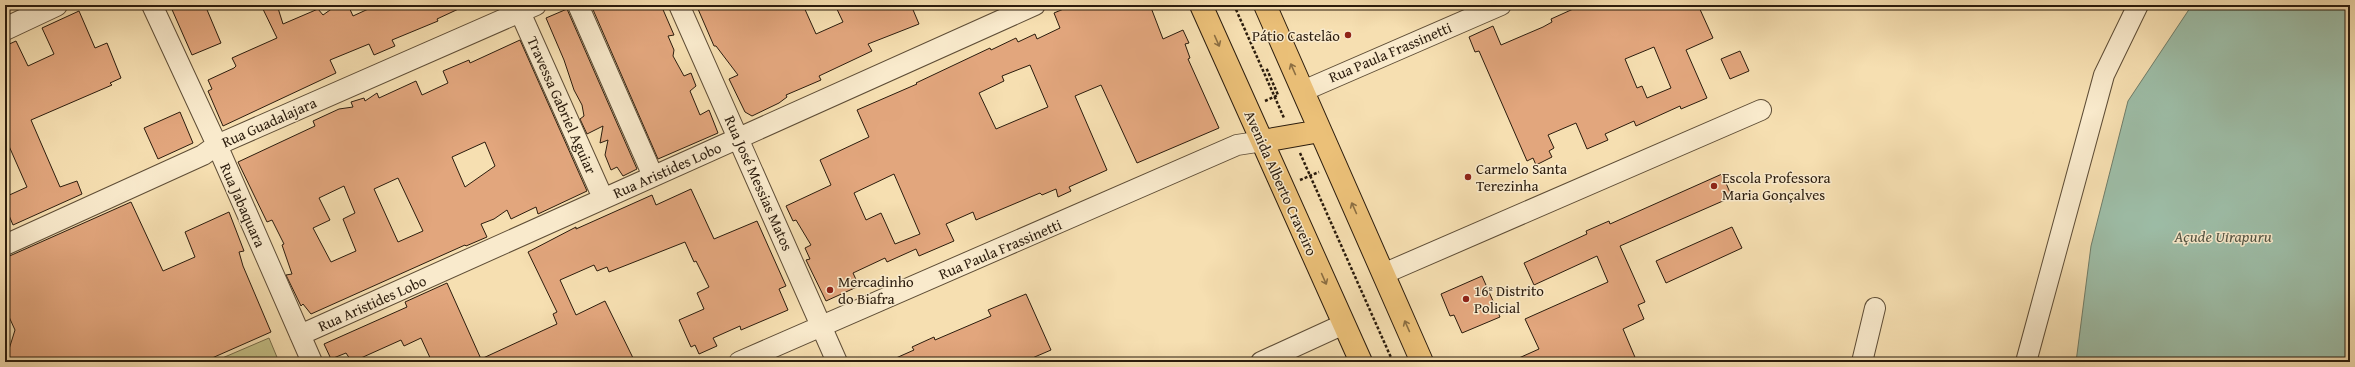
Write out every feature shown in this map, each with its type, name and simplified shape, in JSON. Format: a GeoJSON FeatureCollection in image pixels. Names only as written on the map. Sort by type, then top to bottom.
{"type":"FeatureCollection","features":[{"type":"Feature","properties":{"kind":"main road","name":"Avenida Alberto Craveiro"},"geometry":{"type":"LineString","coordinates":[[1201,5],[1361,362]]}},
{"type":"Feature","properties":{"kind":"main road"},"geometry":{"type":"LineString","coordinates":[[1265,5],[1422,362]]}},
{"type":"Feature","properties":{"kind":"main road"},"geometry":{"type":"LineString","coordinates":[[1263,141],[1320,131]]}},
{"type":"Feature","properties":{"kind":"street"},"geometry":{"type":"LineString","coordinates":[[5,29],[56,5]]}},
{"type":"Feature","properties":{"kind":"street","name":"Rua Jabaquara"},"geometry":{"type":"LineString","coordinates":[[152,5],[217,145],[312,362]]}},
{"type":"Feature","properties":{"kind":"street"},"geometry":{"type":"LineString","coordinates":[[578,5],[653,176]]}},
{"type":"Feature","properties":{"kind":"street","name":"Rua José Messias Matos"},"geometry":{"type":"LineString","coordinates":[[679,5],[837,362]]}},
{"type":"Feature","properties":{"kind":"street","name":"Rua Aristides Lobo"},"geometry":{"type":"LineString","coordinates":[[300,335],[738,137],[1035,5]]}},
{"type":"Feature","properties":{"kind":"street","name":"Rua Paula Frassinetti"},"geometry":{"type":"LineString","coordinates":[[1303,91],[1500,5]]}},
{"type":"Feature","properties":{"kind":"street"},"geometry":{"type":"LineString","coordinates":[[2026,362],[2104,75],[2138,5]]}},
{"type":"Feature","properties":{"kind":"street","name":"Rua Guadalajara"},"geometry":{"type":"LineString","coordinates":[[5,245],[203,155],[217,145],[528,9]]}},
{"type":"Feature","properties":{"kind":"street","name":"Travessa Gabriel Aguiar"},"geometry":{"type":"LineString","coordinates":[[528,9],[603,198]]}},
{"type":"Feature","properties":{"kind":"street"},"geometry":{"type":"LineString","coordinates":[[1383,274],[1761,110]]}},
{"type":"Feature","properties":{"kind":"street","name":"Rua Paula Frassinetti"},"geometry":{"type":"LineString","coordinates":[[739,362],[1237,146],[1263,141]]}},
{"type":"Feature","properties":{"kind":"street"},"geometry":{"type":"LineString","coordinates":[[1862,362],[1875,308]]}},
{"type":"Feature","properties":{"kind":"street"},"geometry":{"type":"LineString","coordinates":[[1261,362],[1344,324]]}},
{"type":"Feature","properties":{"kind":"path","name":"Avenida Alberto Craveiro"},"geometry":{"type":"LineString","coordinates":[[1234,5],[1393,362]]}},
{"type":"Feature","properties":{"kind":"path"},"geometry":{"type":"LineString","coordinates":[[1265,101],[1278,95],[1266,67]]}},
{"type":"Feature","properties":{"kind":"path"},"geometry":{"type":"LineString","coordinates":[[1300,180],[1319,171]]}},
{"type":"Feature","properties":{"kind":"shaded area"},"geometry":{"type":"Polygon","coordinates":[[[269,338],[279,362],[213,362],[269,338]]]}},
{"type":"Feature","properties":{"kind":"water","name":"Açude Uirapuru"},"geometry":{"type":"Polygon","coordinates":[[[2194,5],[2350,5],[2350,362],[2076,362],[2091,246],[2128,101],[2190,8],[2194,5]]]}},
{"type":"Feature","properties":{"kind":"building"},"geometry":{"type":"Polygon","coordinates":[[[170,5],[205,5],[221,43],[192,55],[170,5]]]}},
{"type":"Feature","properties":{"kind":"building"},"geometry":{"type":"Polygon","coordinates":[[[261,5],[277,5],[283,24],[318,9],[323,15],[337,5],[348,5],[353,16],[377,5],[467,5],[437,19],[438,21],[392,40],[395,46],[374,55],[369,44],[330,60],[336,73],[223,126],[208,91],[212,89],[208,80],[234,68],[236,66],[232,58],[277,38],[261,5]]]}},
{"type":"Feature","properties":{"kind":"building"},"geometry":{"type":"Polygon","coordinates":[[[591,5],[661,5],[674,35],[668,36],[674,50],[673,56],[684,76],[691,73],[696,86],[690,91],[700,115],[709,110],[718,133],[658,159],[591,5]]]}},
{"type":"Feature","properties":{"kind":"building"},"geometry":{"type":"Polygon","coordinates":[[[708,5],[803,5],[816,34],[843,22],[835,5],[911,5],[919,24],[868,44],[872,51],[819,76],[821,80],[786,95],[787,97],[779,103],[752,116],[745,112],[729,79],[738,75],[716,46],[714,46],[698,9],[708,5]]]}},
{"type":"Feature","properties":{"kind":"building"},"geometry":{"type":"Polygon","coordinates":[[[1073,5],[1150,5],[1163,39],[1183,30],[1189,43],[1185,44],[1190,58],[1188,59],[1219,128],[1137,163],[1101,85],[1075,96],[1107,170],[1069,187],[1071,191],[1058,197],[1056,189],[1042,195],[1040,193],[976,220],[973,212],[946,224],[954,241],[919,256],[916,249],[887,262],[885,258],[853,273],[859,286],[826,301],[806,260],[810,259],[805,248],[811,245],[796,220],[793,221],[786,206],[831,185],[820,160],[869,137],[857,110],[917,84],[916,83],[990,48],[991,50],[1016,38],[1018,42],[1035,34],[1037,39],[1060,28],[1054,13],[1073,5]],[[1030,65],[1002,76],[1004,81],[979,93],[996,129],[1048,107],[1030,65]],[[894,174],[854,193],[866,220],[881,213],[895,244],[920,234],[894,174]]]}},
{"type":"Feature","properties":{"kind":"building"},"geometry":{"type":"Polygon","coordinates":[[[1582,5],[1698,5],[1713,38],[1686,50],[1707,98],[1681,109],[1680,106],[1636,126],[1634,121],[1605,134],[1608,140],[1587,149],[1576,123],[1548,135],[1554,148],[1549,151],[1552,157],[1536,165],[1533,158],[1527,161],[1479,51],[1475,52],[1469,37],[1493,26],[1501,45],[1543,27],[1552,22],[1551,19],[1582,5]],[[1654,47],[1625,59],[1637,88],[1642,86],[1647,98],[1671,88],[1654,47]]]}},
{"type":"Feature","properties":{"kind":"building"},"geometry":{"type":"Polygon","coordinates":[[[567,9],[637,169],[623,176],[617,167],[611,170],[605,155],[608,140],[600,143],[603,126],[587,134],[580,119],[584,116],[582,105],[574,90],[564,60],[546,18],[567,9]]]}},
{"type":"Feature","properties":{"kind":"building"},"geometry":{"type":"Polygon","coordinates":[[[79,11],[95,48],[107,43],[121,78],[110,83],[112,85],[31,120],[60,187],[77,181],[82,194],[13,225],[5,206],[5,197],[27,187],[5,137],[5,46],[16,41],[28,66],[54,54],[42,28],[79,11]]]}},
{"type":"Feature","properties":{"kind":"building"},"geometry":{"type":"Polygon","coordinates":[[[520,40],[587,191],[538,214],[536,207],[511,219],[507,210],[494,219],[481,224],[487,237],[466,246],[465,245],[311,314],[303,304],[301,306],[286,275],[292,274],[282,245],[284,244],[272,220],[267,222],[238,162],[315,126],[313,121],[339,109],[353,107],[351,102],[364,98],[365,101],[377,93],[379,98],[416,81],[422,95],[448,83],[443,71],[469,60],[470,63],[520,40]],[[485,142],[452,157],[465,187],[495,166],[485,142]],[[398,178],[374,189],[398,242],[423,231],[398,178]],[[344,186],[319,198],[330,220],[313,228],[331,262],[356,251],[343,219],[355,213],[344,186]]]}},
{"type":"Feature","properties":{"kind":"building"},"geometry":{"type":"Polygon","coordinates":[[[1740,51],[1749,71],[1730,79],[1721,59],[1740,51]]]}},
{"type":"Feature","properties":{"kind":"building"},"geometry":{"type":"Polygon","coordinates":[[[180,112],[193,143],[158,159],[144,128],[180,112]]]}},
{"type":"Feature","properties":{"kind":"building"},"geometry":{"type":"Polygon","coordinates":[[[1722,174],[1732,197],[1620,246],[1645,302],[1638,305],[1644,319],[1623,329],[1637,362],[1510,362],[1539,349],[1525,319],[1608,282],[1597,256],[1534,285],[1524,263],[1587,234],[1586,231],[1609,221],[1610,224],[1722,174]]]}},
{"type":"Feature","properties":{"kind":"building"},"geometry":{"type":"Polygon","coordinates":[[[691,189],[714,239],[757,221],[786,286],[779,289],[788,310],[741,330],[740,326],[713,338],[717,346],[699,354],[695,345],[691,347],[679,320],[704,309],[697,293],[709,287],[696,261],[694,262],[685,242],[609,272],[607,267],[597,271],[594,265],[560,280],[576,315],[605,301],[635,362],[432,362],[421,338],[404,346],[401,340],[352,362],[346,353],[331,359],[324,344],[407,307],[405,302],[447,283],[481,359],[557,324],[553,314],[557,312],[528,252],[576,227],[576,229],[652,195],[656,205],[691,189]]]}},
{"type":"Feature","properties":{"kind":"building"},"geometry":{"type":"Polygon","coordinates":[[[131,202],[163,271],[195,257],[185,232],[229,212],[244,251],[239,252],[243,266],[271,332],[203,362],[5,362],[15,330],[5,308],[5,258],[131,202]]]}},
{"type":"Feature","properties":{"kind":"building"},"geometry":{"type":"Polygon","coordinates":[[[1732,227],[1742,248],[1666,283],[1656,261],[1732,227]]]}},
{"type":"Feature","properties":{"kind":"building"},"geometry":{"type":"Polygon","coordinates":[[[1482,276],[1500,317],[1462,333],[1454,315],[1450,316],[1441,294],[1482,276]]]}},
{"type":"Feature","properties":{"kind":"building"},"geometry":{"type":"Polygon","coordinates":[[[1026,294],[1051,350],[1023,362],[887,362],[914,350],[912,347],[934,337],[935,340],[991,316],[988,310],[1026,294]]]}},
{"type":"Feature","properties":{"kind":"place","name":"Pátio Castelão"},"geometry":{"type":"Point","coordinates":[1348,35]}},
{"type":"Feature","properties":{"kind":"place","name":"Carmelo Santa Terezinha"},"geometry":{"type":"Point","coordinates":[1468,177]}},
{"type":"Feature","properties":{"kind":"place","name":"Escola Professora Maria Gonçalves"},"geometry":{"type":"Point","coordinates":[1714,186]}},
{"type":"Feature","properties":{"kind":"place","name":"Mercadinho do Biafra"},"geometry":{"type":"Point","coordinates":[830,290]}},
{"type":"Feature","properties":{"kind":"place","name":"16º Distrito Policial"},"geometry":{"type":"Point","coordinates":[1466,299]}}]}
